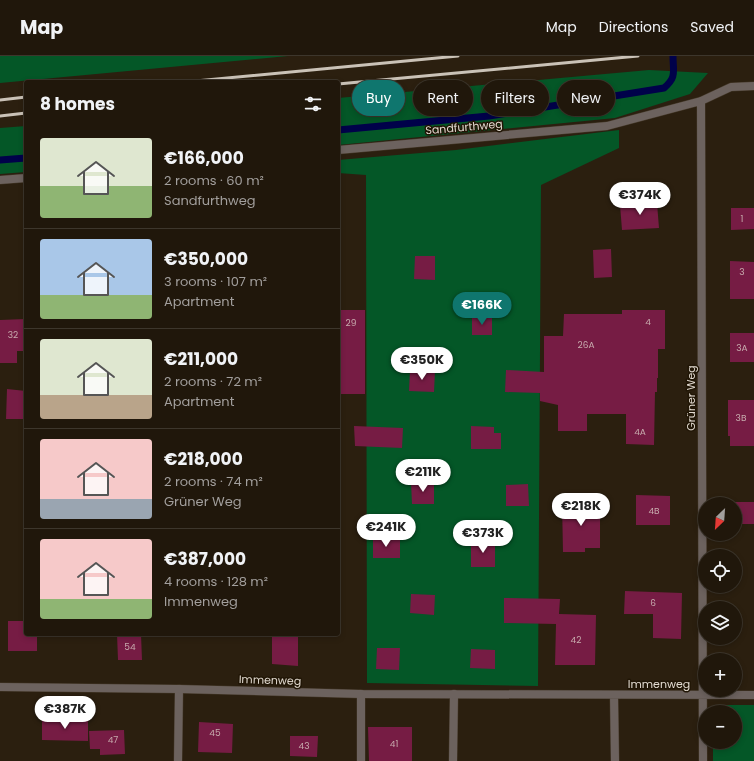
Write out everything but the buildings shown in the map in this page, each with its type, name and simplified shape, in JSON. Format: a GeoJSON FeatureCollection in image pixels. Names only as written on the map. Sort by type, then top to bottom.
{"type":"FeatureCollection","features":[{"type":"Feature","properties":{"kind":"street","name":"Sandfurthweg"},"geometry":{"type":"LineString","coordinates":[[340,150],[607,126],[701,101],[731,87],[754,86]]}},
{"type":"Feature","properties":{"kind":"street","name":"Grüner Weg"},"geometry":{"type":"LineString","coordinates":[[701,101],[703,653]]}},
{"type":"Feature","properties":{"kind":"street"},"geometry":{"type":"LineString","coordinates":[[0,180],[24,178]]}},
{"type":"Feature","properties":{"kind":"street","name":"Immenweg"},"geometry":{"type":"LineString","coordinates":[[0,687],[179,689],[361,694],[698,695]]}},
{"type":"Feature","properties":{"kind":"street"},"geometry":{"type":"LineString","coordinates":[[178,761],[179,689]]}},
{"type":"Feature","properties":{"kind":"street"},"geometry":{"type":"LineString","coordinates":[[361,694],[361,761]]}},
{"type":"Feature","properties":{"kind":"street"},"geometry":{"type":"LineString","coordinates":[[453,761],[454,694]]}},
{"type":"Feature","properties":{"kind":"street","name":"Immenweg"},"geometry":{"type":"LineString","coordinates":[[614,694],[615,761]]}},
{"type":"Feature","properties":{"kind":"street","name":"Immenweg"},"geometry":{"type":"LineString","coordinates":[[742,695],[754,695]]}},
{"type":"Feature","properties":{"kind":"street","name":"Immenweg"},"geometry":{"type":"LineString","coordinates":[[703,697],[703,761]]}},
{"type":"Feature","properties":{"kind":"green space"},"geometry":{"type":"Polygon","coordinates":[[[0,56],[288,56],[24,80],[0,83],[0,56]]]}},
{"type":"Feature","properties":{"kind":"green space"},"geometry":{"type":"Polygon","coordinates":[[[649,70],[708,73],[690,94],[615,118],[340,145],[340,98],[352,97],[352,116],[405,116],[405,92],[413,91],[413,116],[473,116],[473,86],[481,85],[481,116],[549,116],[549,80],[538,80],[649,70]]]}},
{"type":"Feature","properties":{"kind":"green space"},"geometry":{"type":"Polygon","coordinates":[[[24,126],[24,172],[0,174],[0,128],[24,126]]]}},
{"type":"Feature","properties":{"kind":"green space"},"geometry":{"type":"Polygon","coordinates":[[[619,130],[619,148],[541,185],[538,686],[367,683],[366,175],[340,173],[340,160],[456,150],[619,130]]]}},
{"type":"Feature","properties":{"kind":"green space"},"geometry":{"type":"Polygon","coordinates":[[[742,705],[754,705],[754,761],[713,761],[713,749],[742,749],[742,705]]]}},
{"type":"Feature","properties":{"kind":"waterway"},"geometry":{"type":"LineString","coordinates":[[340,130],[489,116],[664,88],[673,77],[673,56]]}},
{"type":"Feature","properties":{"kind":"waterway"},"geometry":{"type":"LineString","coordinates":[[0,160],[24,158]]}},
{"type":"Feature","properties":{"kind":"railway"},"geometry":{"type":"LineString","coordinates":[[206,80],[458,56]]}},
{"type":"Feature","properties":{"kind":"railway"},"geometry":{"type":"LineString","coordinates":[[340,84],[638,56]]}},
{"type":"Feature","properties":{"kind":"railway"},"geometry":{"type":"LineString","coordinates":[[0,100],[24,97]]}},
{"type":"Feature","properties":{"kind":"railway"},"geometry":{"type":"LineString","coordinates":[[0,116],[24,113]]}}]}
